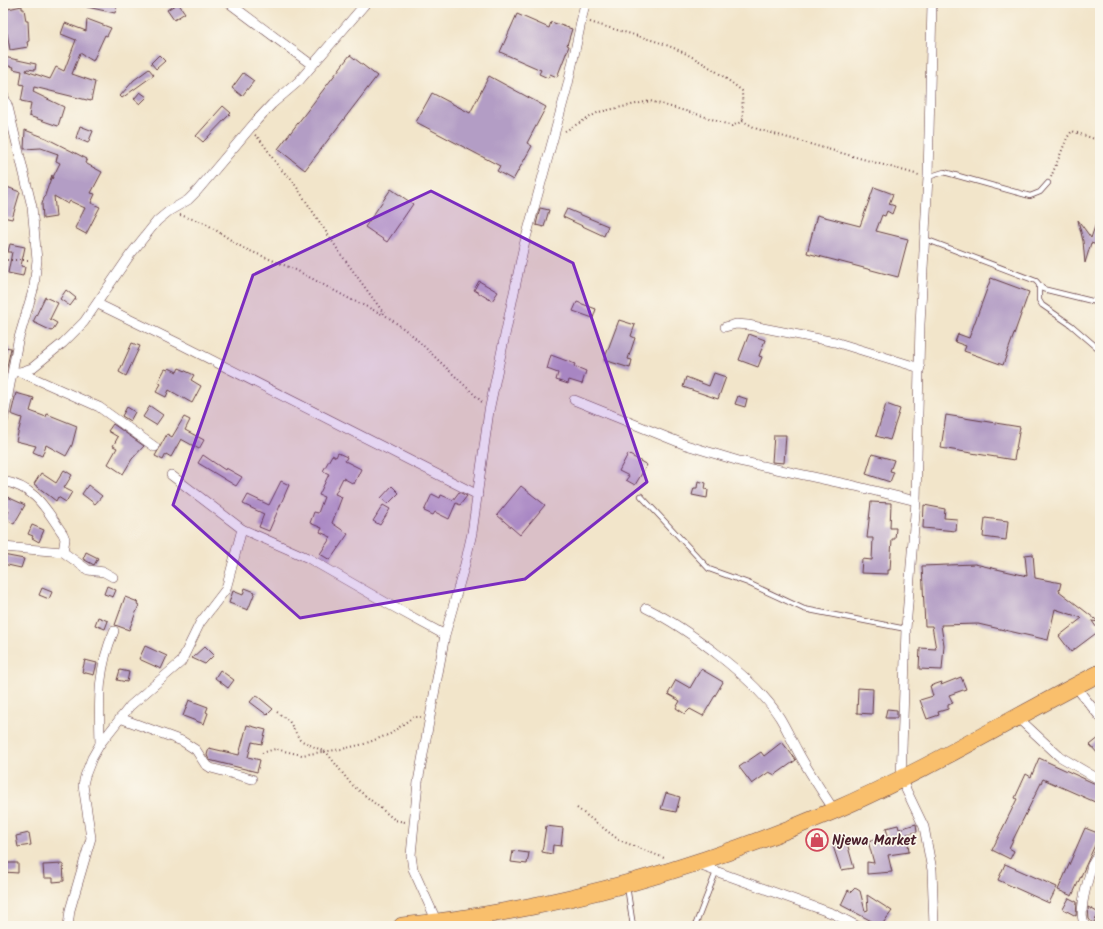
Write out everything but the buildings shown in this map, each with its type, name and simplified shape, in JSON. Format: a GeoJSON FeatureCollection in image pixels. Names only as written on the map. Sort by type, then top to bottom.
{"type":"FeatureCollection","features":[{"type":"Feature","properties":{"kind":"highway"},"geometry":{"type":"LineString","coordinates":[[402,926],[532,908],[627,885],[745,847],[834,810],[901,778],[1100,672]]}},
{"type":"Feature","properties":{"kind":"street"},"geometry":{"type":"LineString","coordinates":[[229,3],[312,65]]}},
{"type":"Feature","properties":{"kind":"street"},"geometry":{"type":"LineString","coordinates":[[16,372],[32,368],[63,343],[84,322],[98,304],[130,255],[157,221],[169,211],[188,200],[198,190],[249,129],[272,104],[299,81],[366,3]]}},
{"type":"Feature","properties":{"kind":"street"},"geometry":{"type":"LineString","coordinates":[[437,922],[413,869],[411,855],[413,824],[430,718],[445,635],[465,564],[478,495],[489,411],[524,245],[568,84],[585,3]]}},
{"type":"Feature","properties":{"kind":"street"},"geometry":{"type":"LineString","coordinates":[[932,3],[928,177],[923,239],[916,501],[906,628],[901,778],[924,827],[932,870],[934,926]]}},
{"type":"Feature","properties":{"kind":"street"},"geometry":{"type":"LineString","coordinates":[[3,94],[8,107],[32,207],[37,260],[34,286],[18,341],[16,372],[3,422]]}},
{"type":"Feature","properties":{"kind":"street"},"geometry":{"type":"LineString","coordinates":[[98,304],[478,495]]}},
{"type":"Feature","properties":{"kind":"street"},"geometry":{"type":"LineString","coordinates":[[725,327],[736,324],[748,325],[835,342],[920,368]]}},
{"type":"Feature","properties":{"kind":"street"},"geometry":{"type":"LineString","coordinates":[[16,372],[99,407],[155,447]]}},
{"type":"Feature","properties":{"kind":"street"},"geometry":{"type":"LineString","coordinates":[[574,400],[686,445],[739,461],[916,501]]}},
{"type":"Feature","properties":{"kind":"street"},"geometry":{"type":"LineString","coordinates":[[171,475],[242,529],[297,552],[445,635]]}},
{"type":"Feature","properties":{"kind":"street"},"geometry":{"type":"LineString","coordinates":[[3,481],[16,483],[37,497],[64,534],[65,539],[63,552]]}},
{"type":"Feature","properties":{"kind":"street"},"geometry":{"type":"LineString","coordinates":[[68,926],[70,910],[91,838],[84,781],[100,744],[130,706],[181,662],[200,623],[226,589],[242,529]]}},
{"type":"Feature","properties":{"kind":"street"},"geometry":{"type":"LineString","coordinates":[[3,547],[63,552],[88,570],[104,572],[113,577]]}},
{"type":"Feature","properties":{"kind":"street"},"geometry":{"type":"LineString","coordinates":[[646,608],[688,633],[738,671],[757,691],[780,717],[797,751],[834,810]]}},
{"type":"Feature","properties":{"kind":"street"},"geometry":{"type":"LineString","coordinates":[[100,744],[98,694],[105,652],[114,631]]}},
{"type":"Feature","properties":{"kind":"street"},"geometry":{"type":"LineString","coordinates":[[1075,686],[1100,717]]}},
{"type":"Feature","properties":{"kind":"street"},"geometry":{"type":"LineString","coordinates":[[1017,717],[1059,756],[1100,780]]}},
{"type":"Feature","properties":{"kind":"street"},"geometry":{"type":"LineString","coordinates":[[120,718],[182,741],[196,750],[205,764],[211,768],[252,778]]}},
{"type":"Feature","properties":{"kind":"street"},"geometry":{"type":"LineString","coordinates":[[1085,926],[1081,918],[1100,851]]}},
{"type":"Feature","properties":{"kind":"street"},"geometry":{"type":"LineString","coordinates":[[696,864],[834,914],[857,926]]}},
{"type":"Feature","properties":{"kind":"lane"},"geometry":{"type":"LineString","coordinates":[[928,177],[944,172],[1030,196],[1040,192],[1048,183]]}},
{"type":"Feature","properties":{"kind":"lane"},"geometry":{"type":"LineString","coordinates":[[923,239],[1036,281],[1044,289],[1100,303]]}},
{"type":"Feature","properties":{"kind":"lane"},"geometry":{"type":"LineString","coordinates":[[1040,285],[1039,300],[1042,306],[1071,325],[1100,350]]}},
{"type":"Feature","properties":{"kind":"lane"},"geometry":{"type":"LineString","coordinates":[[641,496],[709,569],[748,583],[804,609],[906,628]]}},
{"type":"Feature","properties":{"kind":"lane"},"geometry":{"type":"LineString","coordinates":[[695,926],[716,872]]}},
{"type":"Feature","properties":{"kind":"lane"},"geometry":{"type":"LineString","coordinates":[[627,885],[633,926]]}},
{"type":"Feature","properties":{"kind":"path"},"geometry":{"type":"LineString","coordinates":[[582,19],[659,42],[692,57],[727,79],[742,91],[743,121]]}},
{"type":"Feature","properties":{"kind":"path"},"geometry":{"type":"LineString","coordinates":[[554,138],[599,112],[650,101],[732,126],[743,121]]}},
{"type":"Feature","properties":{"kind":"path"},"geometry":{"type":"LineString","coordinates":[[743,121],[757,129],[928,177]]}},
{"type":"Feature","properties":{"kind":"path"},"geometry":{"type":"LineString","coordinates":[[249,129],[261,140],[282,172],[290,177],[336,246],[385,315]]}},
{"type":"Feature","properties":{"kind":"path"},"geometry":{"type":"LineString","coordinates":[[1048,183],[1067,138],[1072,131],[1100,141]]}},
{"type":"Feature","properties":{"kind":"path"},"geometry":{"type":"LineString","coordinates":[[169,211],[205,224],[243,248],[296,270],[348,298],[385,315],[411,334],[489,411]]}},
{"type":"Feature","properties":{"kind":"path"},"geometry":{"type":"LineString","coordinates":[[3,260],[37,260]]}},
{"type":"Feature","properties":{"kind":"path"},"geometry":{"type":"LineString","coordinates":[[277,712],[289,721],[300,740],[327,753],[351,784],[395,820],[413,824]]}},
{"type":"Feature","properties":{"kind":"path"},"geometry":{"type":"LineString","coordinates":[[262,753],[275,750],[302,756],[327,753],[364,744],[390,734],[413,717],[430,718]]}},
{"type":"Feature","properties":{"kind":"path"},"geometry":{"type":"LineString","coordinates":[[577,808],[619,840],[664,858]]}},
{"type":"Feature","properties":{"kind":"highlighted area"},"geometry":{"type":"Polygon","coordinates":[[[431,191],[573,263],[647,482],[525,579],[300,618],[173,505],[253,275],[431,191]]]}},
{"type":"Feature","properties":{"kind":"place","name":"Njewa Market"},"geometry":{"type":"Point","coordinates":[817,840]}}]}
